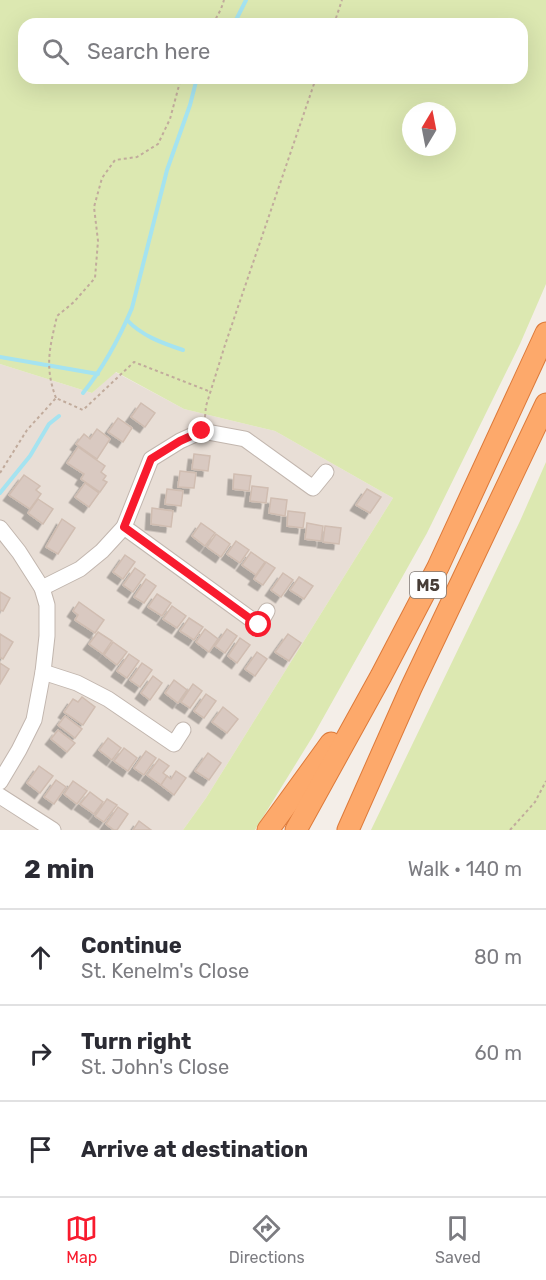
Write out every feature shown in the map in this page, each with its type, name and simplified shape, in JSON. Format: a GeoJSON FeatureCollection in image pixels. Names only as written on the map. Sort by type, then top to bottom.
{"type":"FeatureCollection","features":[{"type":"Feature","properties":{"kind":"highway","name":"M5"},"geometry":{"type":"LineString","coordinates":[[296,830],[438,567],[546,333]]}},
{"type":"Feature","properties":{"kind":"highway","name":"M5"},"geometry":{"type":"LineString","coordinates":[[348,830],[411,688],[546,404]]}},
{"type":"Feature","properties":{"kind":"highway","name":"M5"},"geometry":{"type":"LineString","coordinates":[[268,830],[381,676]]}},
{"type":"Feature","properties":{"kind":"highway","name":"M5"},"geometry":{"type":"LineString","coordinates":[[333,830],[411,688]]}},
{"type":"Feature","properties":{"kind":"street"},"geometry":{"type":"LineString","coordinates":[[42,588],[80,569],[102,551],[124,527],[151,459],[180,441],[202,431],[245,439],[313,488],[326,472]]}},
{"type":"Feature","properties":{"kind":"street"},"geometry":{"type":"LineString","coordinates":[[124,527],[259,625],[267,611]]}},
{"type":"Feature","properties":{"kind":"street"},"geometry":{"type":"LineString","coordinates":[[0,528],[19,552],[42,588],[47,605],[44,672],[34,720],[20,750],[0,782]]}},
{"type":"Feature","properties":{"kind":"street"},"geometry":{"type":"LineString","coordinates":[[44,672],[77,682],[108,699],[174,744],[183,730]]}},
{"type":"Feature","properties":{"kind":"street"},"geometry":{"type":"LineString","coordinates":[[0,796],[53,830]]}},
{"type":"Feature","properties":{"kind":"path"},"geometry":{"type":"LineString","coordinates":[[217,18],[224,0]]}},
{"type":"Feature","properties":{"kind":"path"},"geometry":{"type":"LineString","coordinates":[[336,18],[342,0]]}},
{"type":"Feature","properties":{"kind":"path"},"geometry":{"type":"LineString","coordinates":[[179,84],[170,119],[158,144],[137,158],[115,160],[102,178],[94,207],[98,241],[95,278],[74,302],[57,316],[48,359],[51,385],[56,398],[82,410],[134,362],[211,392]]}},
{"type":"Feature","properties":{"kind":"path"},"geometry":{"type":"LineString","coordinates":[[202,431],[206,406],[225,345],[314,84]]}},
{"type":"Feature","properties":{"kind":"path"},"geometry":{"type":"LineString","coordinates":[[0,473],[27,430],[56,398]]}},
{"type":"Feature","properties":{"kind":"path"},"geometry":{"type":"LineString","coordinates":[[510,830],[535,802],[546,781]]}},
{"type":"Feature","properties":{"kind":"shaded area"},"geometry":{"type":"Polygon","coordinates":[[[0,364],[92,393],[115,372],[184,409],[275,431],[393,498],[206,798],[183,830],[0,830],[0,364]]]}},
{"type":"Feature","properties":{"kind":"green space"},"geometry":{"type":"Polygon","coordinates":[[[0,0],[546,0],[546,284],[520,344],[427,533],[313,736],[255,830],[183,830],[206,798],[393,498],[275,431],[184,409],[116,372],[92,393],[0,364],[0,0]]]}},
{"type":"Feature","properties":{"kind":"green space"},"geometry":{"type":"Polygon","coordinates":[[[546,462],[546,830],[371,830],[520,521],[546,462]]]}},
{"type":"Feature","properties":{"kind":"building"},"geometry":{"type":"Polygon","coordinates":[[[141,403],[155,413],[145,427],[131,417],[141,403]]]}},
{"type":"Feature","properties":{"kind":"building"},"geometry":{"type":"Polygon","coordinates":[[[118,418],[132,428],[123,442],[108,432],[118,418]]]}},
{"type":"Feature","properties":{"kind":"building"},"geometry":{"type":"Polygon","coordinates":[[[97,429],[110,439],[97,459],[76,444],[84,434],[90,439],[97,429]]]}},
{"type":"Feature","properties":{"kind":"building"},"geometry":{"type":"Polygon","coordinates":[[[78,447],[105,466],[101,472],[106,476],[103,480],[107,482],[100,492],[81,479],[84,474],[67,463],[78,447]]]}},
{"type":"Feature","properties":{"kind":"building"},"geometry":{"type":"Polygon","coordinates":[[[194,454],[210,456],[208,471],[192,469],[194,454]]]}},
{"type":"Feature","properties":{"kind":"building"},"geometry":{"type":"Polygon","coordinates":[[[180,471],[196,473],[194,488],[178,487],[180,471]]]}},
{"type":"Feature","properties":{"kind":"building"},"geometry":{"type":"Polygon","coordinates":[[[234,474],[251,476],[249,491],[233,489],[234,474]]]}},
{"type":"Feature","properties":{"kind":"building"},"geometry":{"type":"Polygon","coordinates":[[[24,475],[40,486],[36,490],[41,494],[30,509],[9,495],[24,475]]]}},
{"type":"Feature","properties":{"kind":"building"},"geometry":{"type":"Polygon","coordinates":[[[85,483],[99,493],[89,507],[75,497],[85,483]]]}},
{"type":"Feature","properties":{"kind":"building"},"geometry":{"type":"Polygon","coordinates":[[[252,486],[268,488],[266,503],[250,501],[252,486]]]}},
{"type":"Feature","properties":{"kind":"building"},"geometry":{"type":"Polygon","coordinates":[[[167,489],[183,491],[181,506],[165,504],[167,489]]]}},
{"type":"Feature","properties":{"kind":"building"},"geometry":{"type":"Polygon","coordinates":[[[367,489],[381,497],[370,513],[356,505],[367,489]]]}},
{"type":"Feature","properties":{"kind":"building"},"geometry":{"type":"Polygon","coordinates":[[[271,498],[287,500],[285,516],[269,513],[271,498]]]}},
{"type":"Feature","properties":{"kind":"building"},"geometry":{"type":"Polygon","coordinates":[[[38,499],[53,509],[43,524],[28,513],[38,499]]]}},
{"type":"Feature","properties":{"kind":"building"},"geometry":{"type":"Polygon","coordinates":[[[152,508],[173,511],[171,527],[151,524],[152,508]]]}},
{"type":"Feature","properties":{"kind":"building"},"geometry":{"type":"Polygon","coordinates":[[[288,511],[305,513],[303,528],[287,526],[288,511]]]}},
{"type":"Feature","properties":{"kind":"building"},"geometry":{"type":"Polygon","coordinates":[[[62,519],[75,528],[58,554],[46,547],[62,519]]]}},
{"type":"Feature","properties":{"kind":"building"},"geometry":{"type":"Polygon","coordinates":[[[201,523],[215,533],[205,546],[192,536],[201,523]]]}},
{"type":"Feature","properties":{"kind":"building"},"geometry":{"type":"Polygon","coordinates":[[[307,523],[323,526],[321,541],[305,539],[307,523]]]}},
{"type":"Feature","properties":{"kind":"building"},"geometry":{"type":"Polygon","coordinates":[[[325,526],[341,528],[339,544],[323,542],[325,526]]]}},
{"type":"Feature","properties":{"kind":"building"},"geometry":{"type":"Polygon","coordinates":[[[216,534],[230,544],[221,557],[207,547],[216,534]]]}},
{"type":"Feature","properties":{"kind":"building"},"geometry":{"type":"Polygon","coordinates":[[[236,541],[249,550],[240,563],[227,554],[236,541]]]}},
{"type":"Feature","properties":{"kind":"building"},"geometry":{"type":"Polygon","coordinates":[[[251,552],[265,562],[256,575],[242,565],[251,552]]]}},
{"type":"Feature","properties":{"kind":"building"},"geometry":{"type":"Polygon","coordinates":[[[125,555],[135,562],[123,579],[113,572],[125,555]]]}},
{"type":"Feature","properties":{"kind":"building"},"geometry":{"type":"Polygon","coordinates":[[[266,562],[275,568],[263,585],[254,579],[266,562]]]}},
{"type":"Feature","properties":{"kind":"building"},"geometry":{"type":"Polygon","coordinates":[[[135,568],[145,575],[133,592],[123,585],[135,568]]]}},
{"type":"Feature","properties":{"kind":"building"},"geometry":{"type":"Polygon","coordinates":[[[283,573],[293,580],[281,597],[271,590],[283,573]]]}},
{"type":"Feature","properties":{"kind":"building"},"geometry":{"type":"Polygon","coordinates":[[[299,577],[313,586],[304,599],[290,590],[299,577]]]}},
{"type":"Feature","properties":{"kind":"building"},"geometry":{"type":"Polygon","coordinates":[[[146,579],[156,586],[144,603],[134,597],[146,579]]]}},
{"type":"Feature","properties":{"kind":"building"},"geometry":{"type":"Polygon","coordinates":[[[0,592],[10,598],[3,611],[0,610],[0,592]]]}},
{"type":"Feature","properties":{"kind":"building"},"geometry":{"type":"Polygon","coordinates":[[[157,594],[171,603],[162,616],[148,607],[157,594]]]}},
{"type":"Feature","properties":{"kind":"building"},"geometry":{"type":"Polygon","coordinates":[[[79,602],[104,620],[95,633],[75,620],[78,615],[73,611],[79,602]]]}},
{"type":"Feature","properties":{"kind":"building"},"geometry":{"type":"Polygon","coordinates":[[[172,606],[186,616],[177,628],[163,619],[172,606]]]}},
{"type":"Feature","properties":{"kind":"building"},"geometry":{"type":"Polygon","coordinates":[[[189,618],[203,627],[194,640],[180,631],[189,618]]]}},
{"type":"Feature","properties":{"kind":"building"},"geometry":{"type":"Polygon","coordinates":[[[205,629],[218,639],[209,652],[196,642],[205,629]]]}},
{"type":"Feature","properties":{"kind":"building"},"geometry":{"type":"Polygon","coordinates":[[[227,629],[237,636],[225,653],[215,646],[227,629]]]}},
{"type":"Feature","properties":{"kind":"building"},"geometry":{"type":"Polygon","coordinates":[[[98,632],[112,641],[103,654],[89,644],[98,632]]]}},
{"type":"Feature","properties":{"kind":"building"},"geometry":{"type":"Polygon","coordinates":[[[0,634],[13,642],[3,659],[0,657],[0,634]]]}},
{"type":"Feature","properties":{"kind":"building"},"geometry":{"type":"Polygon","coordinates":[[[288,634],[301,643],[289,661],[275,652],[288,634]]]}},
{"type":"Feature","properties":{"kind":"building"},"geometry":{"type":"Polygon","coordinates":[[[240,638],[250,645],[237,663],[228,656],[240,638]]]}},
{"type":"Feature","properties":{"kind":"building"},"geometry":{"type":"Polygon","coordinates":[[[113,642],[127,652],[117,665],[104,655],[113,642]]]}},
{"type":"Feature","properties":{"kind":"building"},"geometry":{"type":"Polygon","coordinates":[[[257,652],[267,659],[255,676],[245,669],[257,652]]]}},
{"type":"Feature","properties":{"kind":"building"},"geometry":{"type":"Polygon","coordinates":[[[129,654],[139,661],[127,678],[117,671],[129,654]]]}},
{"type":"Feature","properties":{"kind":"building"},"geometry":{"type":"Polygon","coordinates":[[[0,663],[9,669],[0,684],[0,663]]]}},
{"type":"Feature","properties":{"kind":"building"},"geometry":{"type":"Polygon","coordinates":[[[142,663],[152,670],[140,687],[130,680],[142,663]]]}},
{"type":"Feature","properties":{"kind":"building"},"geometry":{"type":"Polygon","coordinates":[[[153,676],[162,683],[150,700],[141,693],[153,676]]]}},
{"type":"Feature","properties":{"kind":"building"},"geometry":{"type":"Polygon","coordinates":[[[174,680],[187,690],[178,703],[165,693],[174,680]]]}},
{"type":"Feature","properties":{"kind":"building"},"geometry":{"type":"Polygon","coordinates":[[[193,684],[202,691],[190,708],[181,702],[193,684]]]}},
{"type":"Feature","properties":{"kind":"building"},"geometry":{"type":"Polygon","coordinates":[[[206,694],[216,701],[204,718],[194,711],[206,694]]]}},
{"type":"Feature","properties":{"kind":"building"},"geometry":{"type":"Polygon","coordinates":[[[82,697],[95,707],[83,725],[64,712],[73,699],[78,702],[82,697]]]}},
{"type":"Feature","properties":{"kind":"building"},"geometry":{"type":"Polygon","coordinates":[[[223,707],[238,719],[227,733],[212,722],[223,707]]]}},
{"type":"Feature","properties":{"kind":"building"},"geometry":{"type":"Polygon","coordinates":[[[65,716],[82,729],[75,738],[58,725],[65,716]]]}},
{"type":"Feature","properties":{"kind":"building"},"geometry":{"type":"Polygon","coordinates":[[[58,730],[75,743],[67,752],[51,739],[58,730]]]}},
{"type":"Feature","properties":{"kind":"building"},"geometry":{"type":"Polygon","coordinates":[[[108,738],[121,748],[112,760],[99,750],[108,738]]]}},
{"type":"Feature","properties":{"kind":"building"},"geometry":{"type":"Polygon","coordinates":[[[124,748],[137,758],[128,771],[114,761],[124,748]]]}},
{"type":"Feature","properties":{"kind":"building"},"geometry":{"type":"Polygon","coordinates":[[[146,751],[156,758],[144,775],[134,768],[146,751]]]}},
{"type":"Feature","properties":{"kind":"building"},"geometry":{"type":"Polygon","coordinates":[[[208,753],[221,763],[209,780],[195,771],[208,753]]]}},
{"type":"Feature","properties":{"kind":"building"},"geometry":{"type":"Polygon","coordinates":[[[159,759],[169,766],[163,773],[167,776],[161,785],[147,775],[159,759]]]}},
{"type":"Feature","properties":{"kind":"building"},"geometry":{"type":"Polygon","coordinates":[[[39,766],[53,776],[40,793],[27,783],[39,766]]]}},
{"type":"Feature","properties":{"kind":"building"},"geometry":{"type":"Polygon","coordinates":[[[176,771],[186,778],[174,795],[161,785],[167,776],[171,779],[176,771]]]}},
{"type":"Feature","properties":{"kind":"building"},"geometry":{"type":"Polygon","coordinates":[[[56,780],[66,787],[54,804],[44,797],[56,780]]]}},
{"type":"Feature","properties":{"kind":"building"},"geometry":{"type":"Polygon","coordinates":[[[73,781],[87,791],[77,804],[64,794],[73,781]]]}},
{"type":"Feature","properties":{"kind":"building"},"geometry":{"type":"Polygon","coordinates":[[[90,792],[103,802],[94,814],[80,804],[90,792]]]}},
{"type":"Feature","properties":{"kind":"building"},"geometry":{"type":"Polygon","coordinates":[[[107,799],[117,805],[104,822],[95,816],[107,799]]]}},
{"type":"Feature","properties":{"kind":"building"},"geometry":{"type":"Polygon","coordinates":[[[118,807],[128,814],[117,830],[114,830],[106,824],[118,807]]]}},
{"type":"Feature","properties":{"kind":"building"},"geometry":{"type":"Polygon","coordinates":[[[139,821],[151,830],[133,830],[139,821]]]}},
{"type":"Feature","properties":{"kind":"waterway"},"geometry":{"type":"LineString","coordinates":[[237,18],[246,0]]}},
{"type":"Feature","properties":{"kind":"waterway"},"geometry":{"type":"LineString","coordinates":[[83,393],[110,353],[132,308],[167,170],[195,84]]}},
{"type":"Feature","properties":{"kind":"waterway"},"geometry":{"type":"LineString","coordinates":[[127,320],[146,335],[183,350]]}},
{"type":"Feature","properties":{"kind":"waterway"},"geometry":{"type":"LineString","coordinates":[[0,357],[98,374]]}},
{"type":"Feature","properties":{"kind":"waterway"},"geometry":{"type":"LineString","coordinates":[[0,493],[30,456],[49,424],[59,416]]}},
{"type":"Feature","properties":{"kind":"route"},"geometry":{"type":"LineString","coordinates":[[202,431],[180,441],[151,459],[124,527],[259,625]]}}]}
